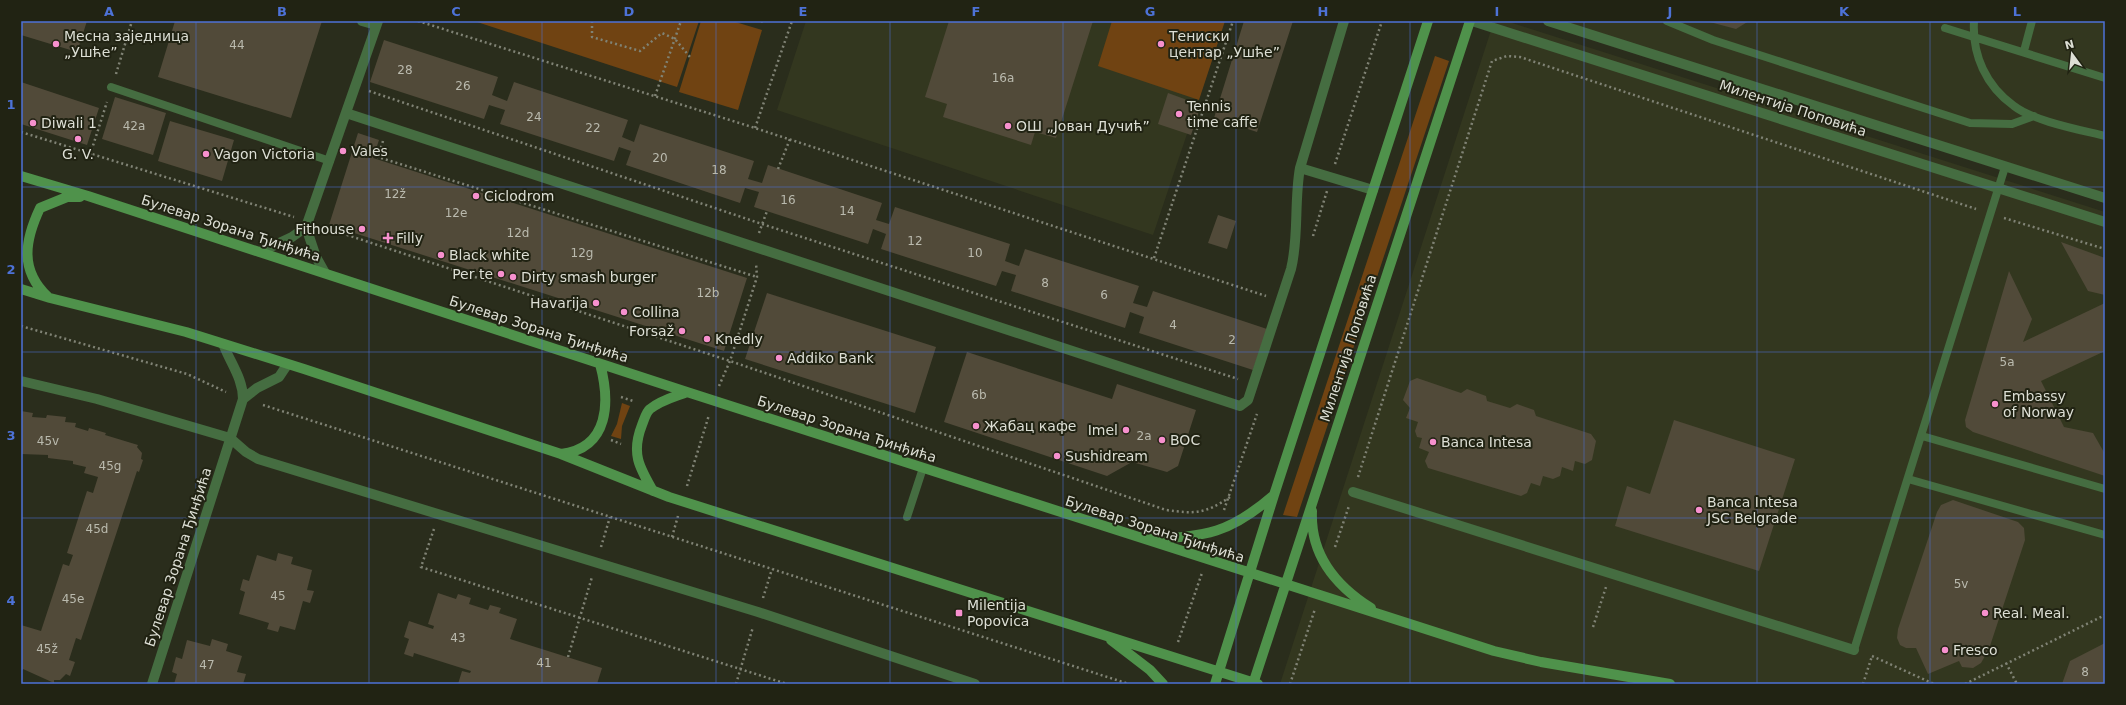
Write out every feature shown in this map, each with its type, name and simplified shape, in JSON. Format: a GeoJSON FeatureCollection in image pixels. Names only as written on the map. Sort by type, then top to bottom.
{"type":"FeatureCollection","features":[{"type":"Feature","properties":{"kind":"street"},"geometry":{"type":"LineString","coordinates":[[260,252],[292,237],[307,224],[377,23],[362,21]]}},
{"type":"Feature","properties":{"kind":"street"},"geometry":{"type":"LineString","coordinates":[[346,113],[1236,406],[1246,403],[1254,384],[1294,256],[1297,184],[1300,168],[1344,21]]}},
{"type":"Feature","properties":{"kind":"street","name":"Милентија Поповића"},"geometry":{"type":"LineString","coordinates":[[1215,684],[1274,495],[1428,21]]}},
{"type":"Feature","properties":{"kind":"street","name":"Милентија Поповића"},"geometry":{"type":"LineString","coordinates":[[1255,683],[1312,501],[1471,21],[2105,222]]}},
{"type":"Feature","properties":{"kind":"street","name":"Милентија Поповића"},"geometry":{"type":"LineString","coordinates":[[1548,21],[2105,198]]}},
{"type":"Feature","properties":{"kind":"street"},"geometry":{"type":"LineString","coordinates":[[1300,168],[1373,190]]}},
{"type":"Feature","properties":{"kind":"street","name":"Булевар Зорана Ђинђића"},"geometry":{"type":"LineString","coordinates":[[21,176],[88,196],[713,401],[1393,619],[1520,658],[1670,684]]}},
{"type":"Feature","properties":{"kind":"street"},"geometry":{"type":"LineString","coordinates":[[50,298],[41,290],[31,273],[27,250],[30,231],[40,208],[67,197],[88,196]]}},
{"type":"Feature","properties":{"kind":"street"},"geometry":{"type":"LineString","coordinates":[[307,224],[316,257],[325,273]]}},
{"type":"Feature","properties":{"kind":"street"},"geometry":{"type":"LineString","coordinates":[[21,289],[50,298],[186,332],[224,346],[561,454],[653,491],[1255,683]]}},
{"type":"Feature","properties":{"kind":"street"},"geometry":{"type":"LineString","coordinates":[[224,346],[232,366],[240,378],[243,387],[243,399]]}},
{"type":"Feature","properties":{"kind":"street"},"geometry":{"type":"LineString","coordinates":[[561,454],[574,453],[583,448],[598,434],[605,415],[607,396],[600,364]]}},
{"type":"Feature","properties":{"kind":"street"},"geometry":{"type":"LineString","coordinates":[[243,399],[257,388],[279,377],[287,365]]}},
{"type":"Feature","properties":{"kind":"street"},"geometry":{"type":"LineString","coordinates":[[21,381],[97,399],[230,438],[246,452],[258,459],[758,612],[975,684]]}},
{"type":"Feature","properties":{"kind":"street"},"geometry":{"type":"LineString","coordinates":[[653,491],[640,468],[637,456],[636,443],[639,432],[649,410],[661,402],[687,392]]}},
{"type":"Feature","properties":{"kind":"street","name":"Булевар Зорана Ђинђића"},"geometry":{"type":"LineString","coordinates":[[152,684],[243,399]]}},
{"type":"Feature","properties":{"kind":"street"},"geometry":{"type":"LineString","coordinates":[[1354,492],[1854,650]]}},
{"type":"Feature","properties":{"kind":"street"},"geometry":{"type":"LineString","coordinates":[[1143,539],[1181,537],[1216,532],[1254,512],[1274,495]]}},
{"type":"Feature","properties":{"kind":"street"},"geometry":{"type":"LineString","coordinates":[[1312,501],[1311,520],[1314,538],[1320,556],[1328,570],[1342,587],[1357,599],[1393,619]]}},
{"type":"Feature","properties":{"kind":"street"},"geometry":{"type":"LineString","coordinates":[[1104,636],[1150,670],[1163,684]]}},
{"type":"Feature","properties":{"kind":"lane"},"geometry":{"type":"LineString","coordinates":[[1667,21],[1713,40],[1970,123],[2012,124],[2034,116]]}},
{"type":"Feature","properties":{"kind":"lane"},"geometry":{"type":"LineString","coordinates":[[1688,21],[1688,30]]}},
{"type":"Feature","properties":{"kind":"lane"},"geometry":{"type":"LineString","coordinates":[[1974,21],[1976,52],[1984,75],[2014,107],[2034,116],[2105,136]]}},
{"type":"Feature","properties":{"kind":"lane"},"geometry":{"type":"LineString","coordinates":[[2024,51],[2032,21]]}},
{"type":"Feature","properties":{"kind":"lane"},"geometry":{"type":"LineString","coordinates":[[1945,28],[2024,51],[2105,78]]}},
{"type":"Feature","properties":{"kind":"lane"},"geometry":{"type":"LineString","coordinates":[[111,87],[330,161]]}},
{"type":"Feature","properties":{"kind":"lane"},"geometry":{"type":"LineString","coordinates":[[1854,650],[1992,214],[2005,167]]}},
{"type":"Feature","properties":{"kind":"lane"},"geometry":{"type":"LineString","coordinates":[[1922,436],[2105,490]]}},
{"type":"Feature","properties":{"kind":"lane"},"geometry":{"type":"LineString","coordinates":[[907,517],[923,468]]}},
{"type":"Feature","properties":{"kind":"lane"},"geometry":{"type":"LineString","coordinates":[[1908,479],[2105,535]]}},
{"type":"Feature","properties":{"kind":"path"},"geometry":{"type":"LineString","coordinates":[[418,21],[790,139],[1281,301]]}},
{"type":"Feature","properties":{"kind":"path"},"geometry":{"type":"LineString","coordinates":[[592,21],[592,37],[640,50],[662,33],[675,39],[690,57]]}},
{"type":"Feature","properties":{"kind":"path"},"geometry":{"type":"LineString","coordinates":[[655,96],[681,21]]}},
{"type":"Feature","properties":{"kind":"path"},"geometry":{"type":"LineString","coordinates":[[755,128],[792,21]]}},
{"type":"Feature","properties":{"kind":"path"},"geometry":{"type":"LineString","coordinates":[[1154,258],[1233,21]]}},
{"type":"Feature","properties":{"kind":"path"},"geometry":{"type":"LineString","coordinates":[[1328,570],[1492,61],[1507,56],[1520,57],[1992,214],[2105,249]]}},
{"type":"Feature","properties":{"kind":"path"},"geometry":{"type":"LineString","coordinates":[[355,86],[762,224],[1254,384]]}},
{"type":"Feature","properties":{"kind":"path"},"geometry":{"type":"LineString","coordinates":[[21,132],[549,300],[1166,510],[1191,513],[1214,508],[1230,497],[1216,532]]}},
{"type":"Feature","properties":{"kind":"path"},"geometry":{"type":"LineString","coordinates":[[778,169],[790,139]]}},
{"type":"Feature","properties":{"kind":"path"},"geometry":{"type":"LineString","coordinates":[[378,157],[757,277]]}},
{"type":"Feature","properties":{"kind":"path"},"geometry":{"type":"LineString","coordinates":[[672,537],[713,401],[730,361],[757,277],[754,248],[767,211]]}},
{"type":"Feature","properties":{"kind":"path"},"geometry":{"type":"LineString","coordinates":[[549,300],[550,296]]}},
{"type":"Feature","properties":{"kind":"path"},"geometry":{"type":"LineString","coordinates":[[21,326],[188,374],[243,399],[290,412],[1129,684]]}},
{"type":"Feature","properties":{"kind":"path"},"geometry":{"type":"LineString","coordinates":[[620,397],[633,401]]}},
{"type":"Feature","properties":{"kind":"path"},"geometry":{"type":"LineString","coordinates":[[606,439],[623,444]]}},
{"type":"Feature","properties":{"kind":"path"},"geometry":{"type":"LineString","coordinates":[[438,515],[421,567],[787,684]]}},
{"type":"Feature","properties":{"kind":"path"},"geometry":{"type":"LineString","coordinates":[[1172,657],[1207,560]]}},
{"type":"Feature","properties":{"kind":"path"},"geometry":{"type":"LineString","coordinates":[[736,684],[772,569]]}},
{"type":"Feature","properties":{"kind":"path"},"geometry":{"type":"LineString","coordinates":[[1593,627],[1611,573]]}},
{"type":"Feature","properties":{"kind":"path"},"geometry":{"type":"LineString","coordinates":[[1290,684],[1319,595]]}},
{"type":"Feature","properties":{"kind":"path"},"geometry":{"type":"LineString","coordinates":[[1965,684],[2105,615]]}},
{"type":"Feature","properties":{"kind":"path"},"geometry":{"type":"LineString","coordinates":[[568,657],[581,617]]}},
{"type":"Feature","properties":{"kind":"path"},"geometry":{"type":"LineString","coordinates":[[1854,650],[1872,656],[1934,684]]}},
{"type":"Feature","properties":{"kind":"path"},"geometry":{"type":"LineString","coordinates":[[1863,684],[1872,656]]}},
{"type":"Feature","properties":{"kind":"path"},"geometry":{"type":"LineString","coordinates":[[2006,663],[2017,684]]}},
{"type":"Feature","properties":{"kind":"shaded area"},"geometry":{"type":"Polygon","coordinates":[[[474,21],[699,21],[677,87],[474,21]]]}},
{"type":"Feature","properties":{"kind":"shaded area"},"geometry":{"type":"Polygon","coordinates":[[[701,21],[732,21],[762,30],[738,110],[679,92],[701,21]]]}},
{"type":"Feature","properties":{"kind":"shaded area","name":"ОШ „Јован Дучић”"},"geometry":{"type":"Polygon","coordinates":[[[806,21],[1225,21],[1153,235],[777,110],[806,21]]]}},
{"type":"Feature","properties":{"kind":"shaded area","name":"Тениски центар „Ушће”"},"geometry":{"type":"Polygon","coordinates":[[[1112,21],[1225,21],[1199,100],[1098,66],[1112,21]]]}},
{"type":"Feature","properties":{"kind":"shaded area"},"geometry":{"type":"Polygon","coordinates":[[[1494,21],[1506,21],[2105,212],[2105,684],[1280,684],[1494,21]]]}},
{"type":"Feature","properties":{"kind":"shaded area"},"geometry":{"type":"Polygon","coordinates":[[[1544,21],[2105,21],[2105,200],[1544,21]]]}},
{"type":"Feature","properties":{"kind":"shaded area"},"geometry":{"type":"Polygon","coordinates":[[[1435,56],[1449,61],[1297,517],[1283,515],[1435,56]]]}},
{"type":"Feature","properties":{"kind":"shaded area"},"geometry":{"type":"Polygon","coordinates":[[[622,403],[630,406],[622,426],[621,439],[611,436],[617,424],[622,403]]]}},
{"type":"Feature","properties":{"kind":"building"},"geometry":{"type":"Polygon","coordinates":[[[21,21],[87,21],[77,52],[21,35],[21,21]]]}},
{"type":"Feature","properties":{"kind":"building"},"geometry":{"type":"Polygon","coordinates":[[[175,21],[322,21],[291,118],[158,77],[175,21]]]}},
{"type":"Feature","properties":{"kind":"building"},"geometry":{"type":"Polygon","coordinates":[[[949,21],[1093,21],[1056,138],[1035,132],[1031,145],[943,117],[947,104],[925,97],[949,21]]]}},
{"type":"Feature","properties":{"kind":"building"},"geometry":{"type":"Polygon","coordinates":[[[1244,21],[1293,21],[1257,132],[1214,118],[1244,21]]]}},
{"type":"Feature","properties":{"kind":"building"},"geometry":{"type":"Polygon","coordinates":[[[1706,21],[1749,21],[1736,29],[1706,21]]]}},
{"type":"Feature","properties":{"kind":"building"},"geometry":{"type":"Polygon","coordinates":[[[384,40],[498,77],[492,95],[507,101],[514,82],[628,120],[622,137],[634,142],[640,124],[754,161],[748,179],[762,183],[768,165],[882,203],[876,220],[889,224],[895,207],[1010,244],[1005,261],[1019,266],[1025,249],[1139,286],[1133,303],[1147,307],[1153,291],[1267,329],[1253,370],[1139,333],[1144,317],[1130,312],[1125,328],[1011,291],[1016,275],[1002,271],[996,286],[881,249],[886,234],[873,229],[868,244],[754,207],[759,192],[745,188],[740,203],[626,165],[631,151],[619,147],[614,161],[500,124],[505,110],[489,105],[484,119],[370,82],[384,40]]]}},
{"type":"Feature","properties":{"kind":"building"},"geometry":{"type":"Polygon","coordinates":[[[21,82],[99,108],[87,145],[21,124],[21,82]]]}},
{"type":"Feature","properties":{"kind":"building","name":"Tennis time caffe"},"geometry":{"type":"Polygon","coordinates":[[[1168,93],[1201,105],[1191,135],[1158,124],[1168,93]]]}},
{"type":"Feature","properties":{"kind":"building"},"geometry":{"type":"Polygon","coordinates":[[[115,97],[166,113],[153,155],[102,139],[115,97]]]}},
{"type":"Feature","properties":{"kind":"building","name":"Vagon Victoria"},"geometry":{"type":"Polygon","coordinates":[[[170,121],[234,140],[222,181],[158,161],[170,121]]]}},
{"type":"Feature","properties":{"kind":"building"},"geometry":{"type":"Polygon","coordinates":[[[358,133],[379,140],[373,158],[747,278],[724,351],[329,225],[358,133]]]}},
{"type":"Feature","properties":{"kind":"building"},"geometry":{"type":"Polygon","coordinates":[[[1218,215],[1236,221],[1227,249],[1208,243],[1218,215]]]}},
{"type":"Feature","properties":{"kind":"building"},"geometry":{"type":"Polygon","coordinates":[[[2061,242],[2105,258],[2105,295],[2088,291],[2061,242]]]}},
{"type":"Feature","properties":{"kind":"building"},"geometry":{"type":"Polygon","coordinates":[[[2009,271],[2032,319],[2023,342],[2105,303],[2105,351],[2041,381],[2064,427],[2093,433],[2105,454],[2105,476],[1973,432],[1966,427],[1965,420],[2009,271]]]}},
{"type":"Feature","properties":{"kind":"building"},"geometry":{"type":"Polygon","coordinates":[[[767,293],[936,347],[915,413],[745,359],[767,293]]]}},
{"type":"Feature","properties":{"kind":"building"},"geometry":{"type":"Polygon","coordinates":[[[967,352],[1112,399],[1117,384],[1196,410],[1178,466],[1167,472],[1132,462],[1107,476],[944,422],[967,352]]]}},
{"type":"Feature","properties":{"kind":"building"},"geometry":{"type":"Polygon","coordinates":[[[1417,378],[1461,393],[1467,389],[1486,396],[1487,401],[1510,408],[1517,404],[1534,410],[1536,416],[1591,434],[1596,441],[1592,460],[1585,464],[1575,461],[1573,471],[1562,467],[1560,476],[1553,479],[1543,476],[1540,486],[1531,483],[1527,493],[1521,496],[1428,468],[1425,461],[1429,452],[1419,448],[1422,438],[1417,437],[1415,431],[1418,422],[1406,418],[1410,408],[1403,400],[1410,381],[1417,378]]]}},
{"type":"Feature","properties":{"kind":"building"},"geometry":{"type":"Polygon","coordinates":[[[21,411],[33,413],[32,417],[46,418],[47,415],[66,417],[65,422],[76,423],[75,427],[88,431],[89,428],[106,433],[105,435],[138,445],[137,447],[142,453],[141,459],[143,460],[139,472],[137,471],[81,640],[76,638],[69,660],[75,662],[70,676],[66,674],[60,680],[54,680],[54,683],[23,669],[21,672],[21,625],[41,631],[63,564],[69,566],[73,555],[67,553],[87,491],[93,493],[98,477],[84,473],[86,467],[73,464],[73,461],[48,458],[48,455],[21,454],[21,411]]]}},
{"type":"Feature","properties":{"kind":"building","name":"Banca Intesa JSC Belgrade"},"geometry":{"type":"Polygon","coordinates":[[[1674,420],[1795,459],[1759,571],[1615,526],[1627,486],[1650,494],[1674,420]]]}},
{"type":"Feature","properties":{"kind":"building"},"geometry":{"type":"Polygon","coordinates":[[[1953,500],[2018,522],[2024,528],[2025,540],[1989,649],[1981,663],[1973,668],[1962,667],[1959,661],[1928,674],[1916,648],[1906,648],[1900,645],[1897,638],[1898,629],[1937,512],[1941,505],[1953,500]]]}},
{"type":"Feature","properties":{"kind":"building"},"geometry":{"type":"Polygon","coordinates":[[[278,553],[293,557],[291,564],[312,570],[307,590],[314,591],[310,603],[303,601],[295,630],[280,626],[278,632],[267,629],[269,623],[239,614],[245,592],[240,590],[243,579],[249,581],[257,555],[276,561],[278,553]]]}},
{"type":"Feature","properties":{"kind":"building"},"geometry":{"type":"Polygon","coordinates":[[[438,593],[456,599],[458,594],[471,598],[469,604],[488,610],[490,605],[501,608],[499,613],[517,619],[510,639],[602,668],[597,684],[458,684],[462,671],[470,673],[471,671],[414,653],[413,657],[404,654],[409,639],[404,637],[409,621],[433,629],[434,626],[428,624],[438,593]]]}},
{"type":"Feature","properties":{"kind":"building"},"geometry":{"type":"Polygon","coordinates":[[[212,639],[228,644],[226,651],[242,656],[237,672],[246,674],[243,684],[174,684],[177,674],[172,672],[176,657],[182,659],[187,640],[210,646],[212,639]]]}},
{"type":"Feature","properties":{"kind":"building"},"geometry":{"type":"Polygon","coordinates":[[[2105,643],[2105,684],[2062,684],[2070,661],[2105,643]]]}},
{"type":"Feature","properties":{"kind":"place","name":"Месна заједница „Ушће”"},"geometry":{"type":"Point","coordinates":[56,44]}},
{"type":"Feature","properties":{"kind":"place","name":"Тениски центар „Ушће”"},"geometry":{"type":"Point","coordinates":[1161,44]}},
{"type":"Feature","properties":{"kind":"place","name":"Tennis time caffe"},"geometry":{"type":"Point","coordinates":[1179,114]}},
{"type":"Feature","properties":{"kind":"place","name":"Diwali 1"},"geometry":{"type":"Point","coordinates":[33,123]}},
{"type":"Feature","properties":{"kind":"place","name":"ОШ „Јован Дучић”"},"geometry":{"type":"Point","coordinates":[1008,126]}},
{"type":"Feature","properties":{"kind":"place","name":"G. V."},"geometry":{"type":"Point","coordinates":[78,139]}},
{"type":"Feature","properties":{"kind":"place","name":"Vales"},"geometry":{"type":"Point","coordinates":[343,151]}},
{"type":"Feature","properties":{"kind":"place","name":"Vagon Victoria"},"geometry":{"type":"Point","coordinates":[206,154]}},
{"type":"Feature","properties":{"kind":"place","name":"Ciclodrom"},"geometry":{"type":"Point","coordinates":[476,196]}},
{"type":"Feature","properties":{"kind":"place","name":"Fithouse"},"geometry":{"type":"Point","coordinates":[362,229]}},
{"type":"Feature","properties":{"kind":"place","name":"Filly"},"geometry":{"type":"Point","coordinates":[388,238]}},
{"type":"Feature","properties":{"kind":"place","name":"Black white"},"geometry":{"type":"Point","coordinates":[441,255]}},
{"type":"Feature","properties":{"kind":"place","name":"Per te"},"geometry":{"type":"Point","coordinates":[501,274]}},
{"type":"Feature","properties":{"kind":"place","name":"Dirty smash burger"},"geometry":{"type":"Point","coordinates":[513,277]}},
{"type":"Feature","properties":{"kind":"place","name":"Havarija"},"geometry":{"type":"Point","coordinates":[596,303]}},
{"type":"Feature","properties":{"kind":"place","name":"Collina"},"geometry":{"type":"Point","coordinates":[624,312]}},
{"type":"Feature","properties":{"kind":"place","name":"Forsaž"},"geometry":{"type":"Point","coordinates":[682,331]}},
{"type":"Feature","properties":{"kind":"place","name":"Knedly"},"geometry":{"type":"Point","coordinates":[707,339]}},
{"type":"Feature","properties":{"kind":"place","name":"Addiko Bank"},"geometry":{"type":"Point","coordinates":[779,358]}},
{"type":"Feature","properties":{"kind":"place","name":"Embassy of Norway"},"geometry":{"type":"Point","coordinates":[1995,404]}},
{"type":"Feature","properties":{"kind":"place","name":"Жабац кафе"},"geometry":{"type":"Point","coordinates":[976,426]}},
{"type":"Feature","properties":{"kind":"place","name":"Imel"},"geometry":{"type":"Point","coordinates":[1126,430]}},
{"type":"Feature","properties":{"kind":"place","name":"BOC"},"geometry":{"type":"Point","coordinates":[1162,440]}},
{"type":"Feature","properties":{"kind":"place","name":"Banca Intesa"},"geometry":{"type":"Point","coordinates":[1433,442]}},
{"type":"Feature","properties":{"kind":"place","name":"Sushidream"},"geometry":{"type":"Point","coordinates":[1057,456]}},
{"type":"Feature","properties":{"kind":"place","name":"Banca Intesa JSC Belgrade"},"geometry":{"type":"Point","coordinates":[1699,510]}},
{"type":"Feature","properties":{"kind":"place","name":"Milentija Popovica"},"geometry":{"type":"Point","coordinates":[959,613]}},
{"type":"Feature","properties":{"kind":"place","name":"Real. Meal."},"geometry":{"type":"Point","coordinates":[1985,613]}},
{"type":"Feature","properties":{"kind":"place","name":"Fresco"},"geometry":{"type":"Point","coordinates":[1945,650]}}]}
